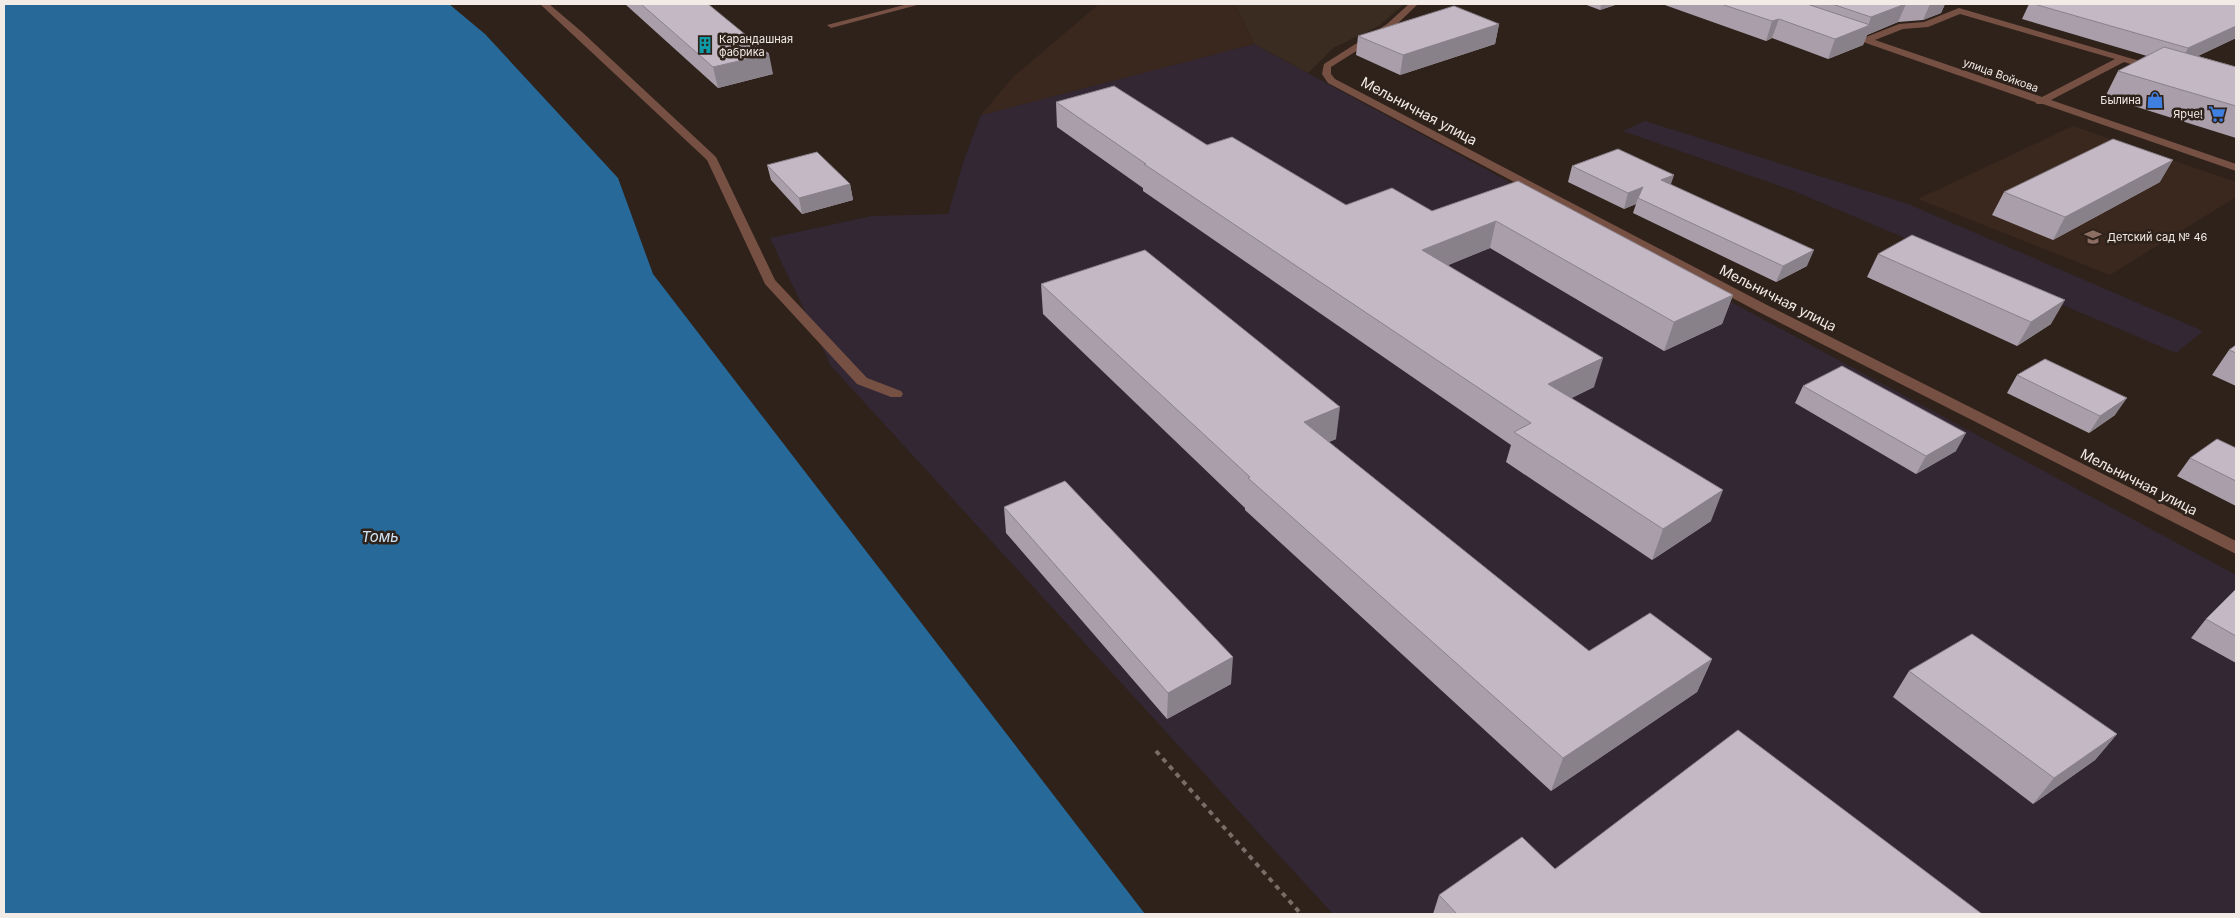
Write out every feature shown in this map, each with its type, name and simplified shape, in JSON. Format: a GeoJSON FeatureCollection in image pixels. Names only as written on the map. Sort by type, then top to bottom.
{"type":"FeatureCollection","features":[{"type":"Feature","properties":{"kind":"street"},"geometry":{"type":"LineString","coordinates":[[544,4],[579,34],[712,159],[769,281],[862,381],[896,394]]}},
{"type":"Feature","properties":{"kind":"street"},"geometry":{"type":"LineString","coordinates":[[831,25],[918,4]]}},
{"type":"Feature","properties":{"kind":"street","name":"Мельничная улица"},"geometry":{"type":"LineString","coordinates":[[1414,4],[1390,26],[1333,60],[1327,66],[1325,72],[1328,78],[1336,85],[1752,302],[2236,548]]}},
{"type":"Feature","properties":{"kind":"street"},"geometry":{"type":"LineString","coordinates":[[1866,40],[1902,26],[1925,25],[1959,11],[2161,70]]}},
{"type":"Feature","properties":{"kind":"street","name":"улица Войкова"},"geometry":{"type":"LineString","coordinates":[[1839,31],[2040,102],[2236,168]]}},
{"type":"Feature","properties":{"kind":"street"},"geometry":{"type":"LineString","coordinates":[[2040,102],[2123,59]]}},
{"type":"Feature","properties":{"kind":"path"},"geometry":{"type":"LineString","coordinates":[[1156,751],[1301,914]]}},
{"type":"Feature","properties":{"kind":"shaded area"},"geometry":{"type":"Polygon","coordinates":[[[1099,4],[1235,4],[1254,44],[981,115],[1013,77],[1099,4]]]}},
{"type":"Feature","properties":{"kind":"shaded area"},"geometry":{"type":"Polygon","coordinates":[[[1235,4],[1404,4],[1379,26],[1333,48],[1308,73],[1254,44],[1235,4]]]}},
{"type":"Feature","properties":{"kind":"shaded area"},"geometry":{"type":"Polygon","coordinates":[[[1254,44],[2236,575],[2236,914],[1333,914],[831,366],[770,238],[872,216],[948,214],[964,160],[981,115],[1254,44]]]}},
{"type":"Feature","properties":{"kind":"shaded area"},"geometry":{"type":"Polygon","coordinates":[[[1645,121],[1908,204],[2203,331],[2176,353],[1794,191],[1623,131],[1645,121]]]}},
{"type":"Feature","properties":{"kind":"shaded area","name":"Детский сад № 46"},"geometry":{"type":"Polygon","coordinates":[[[2073,126],[2236,182],[2236,197],[2110,275],[1918,199],[2073,126]]]}},
{"type":"Feature","properties":{"kind":"water","name":"Томь"},"geometry":{"type":"Polygon","coordinates":[[[4,4],[449,4],[485,34],[618,178],[653,274],[1145,914],[4,914],[4,4]]]}},
{"type":"Feature","properties":{"kind":"building"},"geometry":{"type":"Polygon","coordinates":[[[641,4],[708,4],[769,54],[713,67],[641,4]]]}},
{"type":"Feature","properties":{"kind":"building"},"geometry":{"type":"Polygon","coordinates":[[[1721,4],[1807,4],[1870,25],[1835,39],[1779,19],[1772,21],[1721,4]]]}},
{"type":"Feature","properties":{"kind":"building"},"geometry":{"type":"Polygon","coordinates":[[[1832,4],[1905,4],[1871,17],[1832,4]]]}},
{"type":"Feature","properties":{"kind":"building"},"geometry":{"type":"Polygon","coordinates":[[[2034,4],[2236,4],[2236,26],[2188,48],[2034,4]]]}},
{"type":"Feature","properties":{"kind":"building"},"geometry":{"type":"Polygon","coordinates":[[[1454,6],[1499,24],[1403,55],[1358,36],[1454,6]]]}},
{"type":"Feature","properties":{"kind":"building"},"geometry":{"type":"Polygon","coordinates":[[[2164,47],[2236,67],[2236,106],[2118,71],[2164,47]]]}},
{"type":"Feature","properties":{"kind":"building"},"geometry":{"type":"Polygon","coordinates":[[[1114,86],[1207,145],[1232,137],[1346,205],[1392,188],[1432,211],[1518,181],[1733,295],[1674,322],[1496,221],[1422,250],[1603,358],[1548,384],[1723,490],[1663,529],[1514,432],[1531,423],[1144,164],[1146,164],[1056,102],[1114,86]]]}},
{"type":"Feature","properties":{"kind":"building"},"geometry":{"type":"Polygon","coordinates":[[[2113,139],[2173,160],[2065,217],[2004,192],[2113,139]]]}},
{"type":"Feature","properties":{"kind":"building"},"geometry":{"type":"Polygon","coordinates":[[[1618,149],[1674,175],[1661,180],[1814,250],[1783,266],[1638,198],[1643,187],[1628,193],[1572,166],[1618,149]]]}},
{"type":"Feature","properties":{"kind":"building"},"geometry":{"type":"Polygon","coordinates":[[[817,152],[850,184],[799,198],[767,165],[817,152]]]}},
{"type":"Feature","properties":{"kind":"building"},"geometry":{"type":"Polygon","coordinates":[[[1912,235],[2065,300],[2031,322],[1878,254],[1912,235]]]}},
{"type":"Feature","properties":{"kind":"building"},"geometry":{"type":"Polygon","coordinates":[[[1145,250],[1340,407],[1304,422],[1589,651],[1650,613],[1712,659],[1563,758],[1248,478],[1250,477],[1041,284],[1145,250]]]}},
{"type":"Feature","properties":{"kind":"building"},"geometry":{"type":"Polygon","coordinates":[[[2236,345],[2236,353],[2229,350],[2236,345]]]}},
{"type":"Feature","properties":{"kind":"building"},"geometry":{"type":"Polygon","coordinates":[[[2045,359],[2127,398],[2100,416],[2017,375],[2045,359]]]}},
{"type":"Feature","properties":{"kind":"building"},"geometry":{"type":"Polygon","coordinates":[[[1842,366],[1966,433],[1926,456],[1803,386],[1842,366]]]}},
{"type":"Feature","properties":{"kind":"building"},"geometry":{"type":"Polygon","coordinates":[[[2217,439],[2236,448],[2236,481],[2190,458],[2217,439]]]}},
{"type":"Feature","properties":{"kind":"building"},"geometry":{"type":"Polygon","coordinates":[[[1065,481],[1233,657],[1168,693],[1004,507],[1065,481]]]}},
{"type":"Feature","properties":{"kind":"building"},"geometry":{"type":"Polygon","coordinates":[[[2236,589],[2236,636],[2206,619],[2236,589]]]}},
{"type":"Feature","properties":{"kind":"building"},"geometry":{"type":"Polygon","coordinates":[[[1972,634],[2117,734],[2054,778],[1909,671],[1972,634]]]}},
{"type":"Feature","properties":{"kind":"building"},"geometry":{"type":"Polygon","coordinates":[[[1738,730],[1982,914],[1457,914],[1439,895],[1522,837],[1555,869],[1738,730]]]}},
{"type":"Feature","properties":{"kind":"place","name":"Карандашная фабрика"},"geometry":{"type":"Point","coordinates":[705,45]}},
{"type":"Feature","properties":{"kind":"place","name":"Былина"},"geometry":{"type":"Point","coordinates":[2155,100]}},
{"type":"Feature","properties":{"kind":"place","name":"Ярче!"},"geometry":{"type":"Point","coordinates":[2217,114]}},
{"type":"Feature","properties":{"kind":"place","name":"Детский сад № 46"},"geometry":{"type":"Point","coordinates":[2093,237]}}]}
